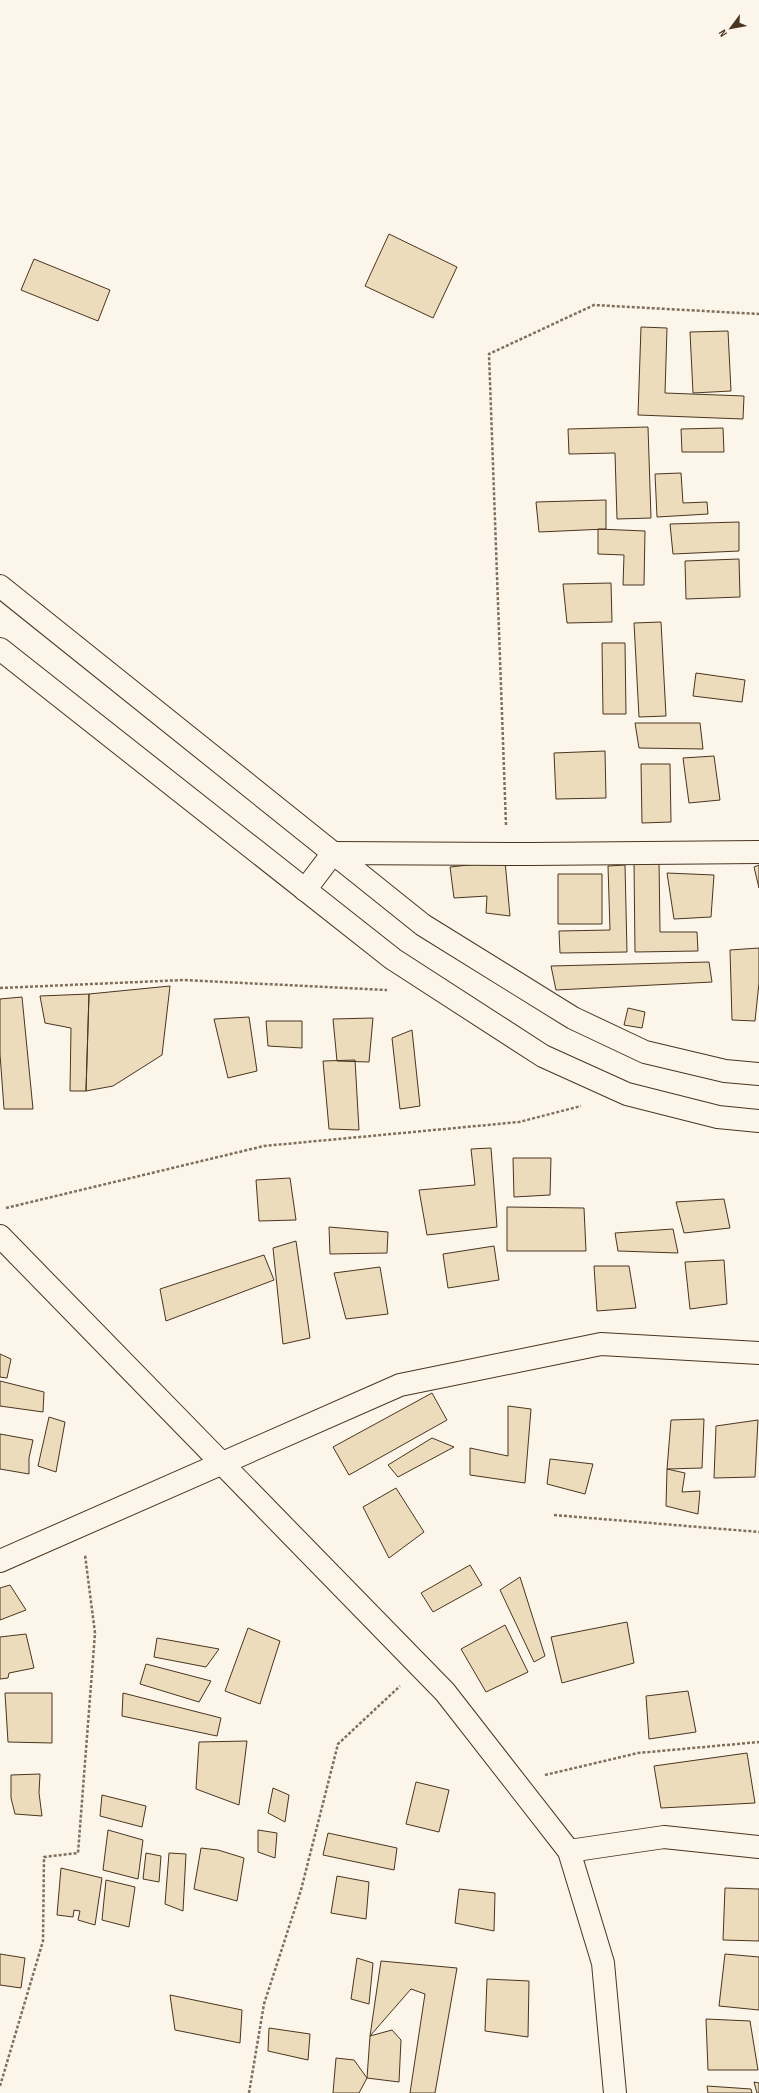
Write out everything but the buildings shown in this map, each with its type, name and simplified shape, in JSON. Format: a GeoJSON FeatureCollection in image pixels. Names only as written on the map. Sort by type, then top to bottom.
{"type":"FeatureCollection","features":[{"type":"Feature","properties":{"kind":"street"},"geometry":{"type":"LineString","coordinates":[[0,586],[423,925],[573,1018],[645,1052],[725,1071],[759,1074]]}},
{"type":"Feature","properties":{"kind":"street"},"geometry":{"type":"LineString","coordinates":[[0,650],[393,960],[543,1056],[626,1094],[718,1117],[759,1120]]}},
{"type":"Feature","properties":{"kind":"street"},"geometry":{"type":"LineString","coordinates":[[333,853],[507,854],[759,852]]}},
{"type":"Feature","properties":{"kind":"street"},"geometry":{"type":"LineString","coordinates":[[305,890],[333,853]]}},
{"type":"Feature","properties":{"kind":"street"},"geometry":{"type":"LineString","coordinates":[[0,1236],[446,1692],[569,1851],[603,1962],[615,2093]]}},
{"type":"Feature","properties":{"kind":"street"},"geometry":{"type":"LineString","coordinates":[[0,1561],[400,1385],[601,1344],[759,1353]]}},
{"type":"Feature","properties":{"kind":"street"},"geometry":{"type":"LineString","coordinates":[[569,1851],[664,1837],[759,1847]]}},
{"type":"Feature","properties":{"kind":"path"},"geometry":{"type":"LineString","coordinates":[[507,854],[489,354],[594,305],[759,314]]}},
{"type":"Feature","properties":{"kind":"path"},"geometry":{"type":"LineString","coordinates":[[0,988],[184,980],[389,990]]}},
{"type":"Feature","properties":{"kind":"path"},"geometry":{"type":"LineString","coordinates":[[0,1209],[264,1146],[519,1122],[626,1094]]}},
{"type":"Feature","properties":{"kind":"path"},"geometry":{"type":"LineString","coordinates":[[554,1515],[759,1532]]}},
{"type":"Feature","properties":{"kind":"path"},"geometry":{"type":"LineString","coordinates":[[0,2086],[43,1941],[44,1857],[78,1853],[95,1633],[81,1526]]}},
{"type":"Feature","properties":{"kind":"path"},"geometry":{"type":"LineString","coordinates":[[250,2093],[264,2004],[301,1890],[338,1744],[421,1666]]}},
{"type":"Feature","properties":{"kind":"path"},"geometry":{"type":"LineString","coordinates":[[515,1782],[638,1753],[759,1742]]}}]}
